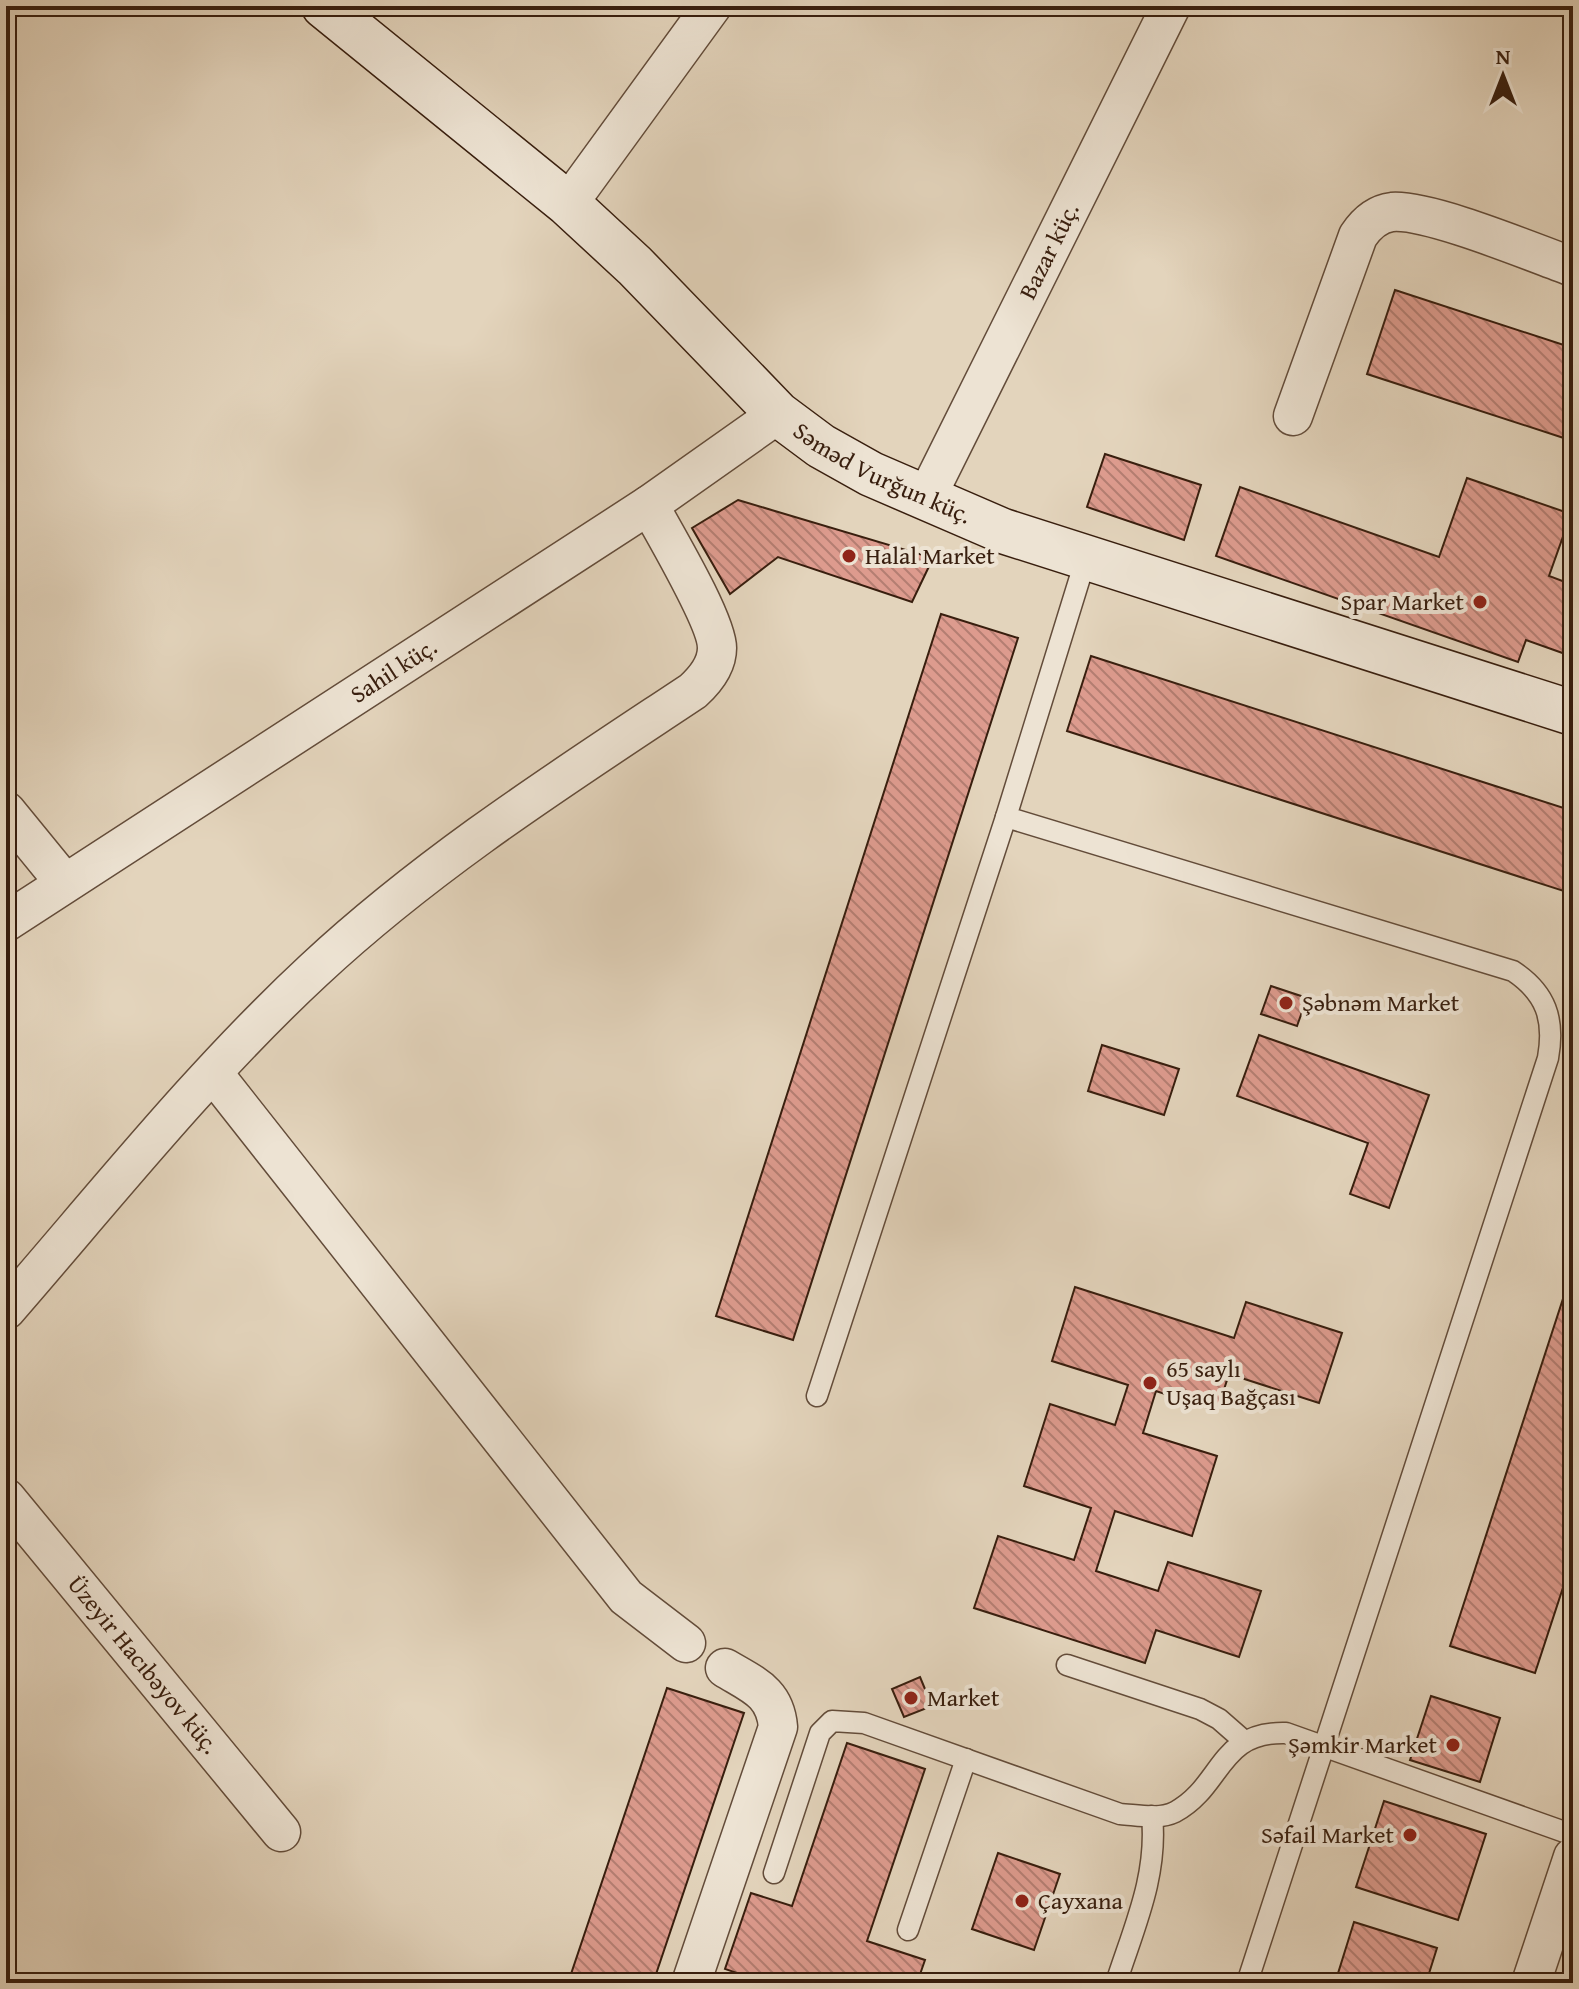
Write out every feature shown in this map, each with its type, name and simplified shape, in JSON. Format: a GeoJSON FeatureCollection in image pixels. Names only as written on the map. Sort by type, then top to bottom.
{"type":"FeatureCollection","features":[{"type":"Feature","properties":{"kind":"main road","name":"Səməd Vurğun küç."},"geometry":{"type":"LineString","coordinates":[[324,6],[568,204],[646,277],[778,414],[821,446],[871,474],[1003,531],[1573,713]]}},
{"type":"Feature","properties":{"kind":"street"},"geometry":{"type":"LineString","coordinates":[[568,204],[712,6]]}},
{"type":"Feature","properties":{"kind":"street","name":"Bazar küç."},"geometry":{"type":"LineString","coordinates":[[926,498],[1171,6]]}},
{"type":"Feature","properties":{"kind":"street"},"geometry":{"type":"LineString","coordinates":[[1293,416],[1358,236],[1369,220],[1392,212],[1437,220],[1573,267]]}},
{"type":"Feature","properties":{"kind":"street","name":"Sahil küç."},"geometry":{"type":"LineString","coordinates":[[6,922],[649,505],[778,414]]}},
{"type":"Feature","properties":{"kind":"street"},"geometry":{"type":"LineString","coordinates":[[6,1310],[213,1073],[314,970],[448,856],[693,691],[709,675],[717,648],[711,626],[649,505]]}},
{"type":"Feature","properties":{"kind":"street"},"geometry":{"type":"LineString","coordinates":[[6,811],[64,882]]}},
{"type":"Feature","properties":{"kind":"street"},"geometry":{"type":"LineString","coordinates":[[213,1073],[626,1597],[662,1628],[686,1643]]}},
{"type":"Feature","properties":{"kind":"street","name":"Üzeyir Hacıbəyov küç."},"geometry":{"type":"LineString","coordinates":[[6,1498],[281,1832]]}},
{"type":"Feature","properties":{"kind":"street"},"geometry":{"type":"LineString","coordinates":[[691,1983],[778,1727],[776,1707],[761,1690],[725,1668]]}},
{"type":"Feature","properties":{"kind":"street"},"geometry":{"type":"LineString","coordinates":[[1531,1983],[1573,1857]]}},
{"type":"Feature","properties":{"kind":"lane"},"geometry":{"type":"LineString","coordinates":[[817,1396],[1006,817],[1086,558]]}},
{"type":"Feature","properties":{"kind":"lane"},"geometry":{"type":"LineString","coordinates":[[1006,817],[1513,971],[1533,985],[1547,1011],[1552,1035],[1548,1058],[1247,1983]]}},
{"type":"Feature","properties":{"kind":"lane"},"geometry":{"type":"LineString","coordinates":[[1067,1665],[1200,1709],[1219,1719],[1243,1740]]}},
{"type":"Feature","properties":{"kind":"lane"},"geometry":{"type":"LineString","coordinates":[[774,1873],[820,1733],[832,1721],[864,1723],[1120,1814],[1152,1816],[1173,1813],[1187,1803],[1243,1740],[1263,1732],[1286,1733],[1573,1835]]}},
{"type":"Feature","properties":{"kind":"lane"},"geometry":{"type":"LineString","coordinates":[[908,1930],[966,1759]]}},
{"type":"Feature","properties":{"kind":"lane"},"geometry":{"type":"LineString","coordinates":[[1116,1983],[1152,1875],[1155,1847],[1152,1816]]}},
{"type":"Feature","properties":{"kind":"building"},"geometry":{"type":"Polygon","coordinates":[[[1395,290],[1573,348],[1573,441],[1367,374],[1395,290]]]}},
{"type":"Feature","properties":{"kind":"building"},"geometry":{"type":"Polygon","coordinates":[[[1105,454],[1201,485],[1184,540],[1087,507],[1105,454]]]}},
{"type":"Feature","properties":{"kind":"building"},"geometry":{"type":"Polygon","coordinates":[[[1467,478],[1571,514],[1549,576],[1573,585],[1571,656],[1526,640],[1518,662],[1216,556],[1240,487],[1439,557],[1467,478]]]}},
{"type":"Feature","properties":{"kind":"building"},"geometry":{"type":"Polygon","coordinates":[[[738,500],[933,558],[912,602],[778,557],[730,594],[692,528],[738,500]]]}},
{"type":"Feature","properties":{"kind":"building"},"geometry":{"type":"Polygon","coordinates":[[[941,614],[1018,638],[793,1340],[716,1316],[941,614]]]}},
{"type":"Feature","properties":{"kind":"building"},"geometry":{"type":"Polygon","coordinates":[[[1091,656],[1573,811],[1573,894],[1067,731],[1091,656]]]}},
{"type":"Feature","properties":{"kind":"building"},"geometry":{"type":"Polygon","coordinates":[[[1271,986],[1307,998],[1297,1026],[1261,1014],[1271,986]]]}},
{"type":"Feature","properties":{"kind":"building"},"geometry":{"type":"Polygon","coordinates":[[[1259,1035],[1429,1095],[1389,1208],[1350,1194],[1368,1143],[1237,1096],[1259,1035]]]}},
{"type":"Feature","properties":{"kind":"building"},"geometry":{"type":"Polygon","coordinates":[[[1102,1045],[1179,1069],[1164,1115],[1088,1091],[1102,1045]]]}},
{"type":"Feature","properties":{"kind":"building"},"geometry":{"type":"Polygon","coordinates":[[[1573,1268],[1573,1557],[1535,1673],[1450,1646],[1573,1268]]]}},
{"type":"Feature","properties":{"kind":"building"},"geometry":{"type":"Polygon","coordinates":[[[1075,1287],[1234,1338],[1246,1302],[1342,1333],[1319,1403],[1229,1374],[1217,1411],[1156,1391],[1143,1433],[1217,1456],[1192,1536],[1115,1511],[1096,1571],[1158,1591],[1168,1562],[1261,1591],[1239,1657],[1156,1630],[1145,1663],[974,1608],[998,1536],[1074,1560],[1091,1508],[1024,1486],[1050,1404],[1115,1425],[1128,1385],[1052,1361],[1075,1287]]]}},
{"type":"Feature","properties":{"kind":"building"},"geometry":{"type":"Polygon","coordinates":[[[920,1677],[932,1706],[904,1717],[892,1689],[920,1677]]]}},
{"type":"Feature","properties":{"kind":"building"},"geometry":{"type":"Polygon","coordinates":[[[667,1688],[744,1713],[653,1983],[568,1983],[667,1688]]]}},
{"type":"Feature","properties":{"kind":"building"},"geometry":{"type":"Polygon","coordinates":[[[1431,1696],[1500,1718],[1480,1782],[1410,1760],[1431,1696]]]}},
{"type":"Feature","properties":{"kind":"building"},"geometry":{"type":"Polygon","coordinates":[[[847,1743],[925,1769],[867,1941],[925,1960],[917,1983],[766,1983],[725,1969],[751,1893],[792,1906],[847,1743]]]}},
{"type":"Feature","properties":{"kind":"building"},"geometry":{"type":"Polygon","coordinates":[[[1384,1801],[1486,1834],[1458,1920],[1356,1887],[1384,1801]]]}},
{"type":"Feature","properties":{"kind":"building"},"geometry":{"type":"Polygon","coordinates":[[[998,1853],[1060,1874],[1034,1950],[972,1929],[998,1853]]]}},
{"type":"Feature","properties":{"kind":"building"},"geometry":{"type":"Polygon","coordinates":[[[1354,1922],[1437,1948],[1426,1983],[1335,1983],[1354,1922]]]}},
{"type":"Feature","properties":{"kind":"place","name":"Halal Market"},"geometry":{"type":"Point","coordinates":[849,556]}},
{"type":"Feature","properties":{"kind":"place","name":"Spar Market"},"geometry":{"type":"Point","coordinates":[1480,602]}},
{"type":"Feature","properties":{"kind":"place","name":"Şəbnəm Market"},"geometry":{"type":"Point","coordinates":[1286,1003]}},
{"type":"Feature","properties":{"kind":"place","name":"65 saylı Uşaq Bağçası"},"geometry":{"type":"Point","coordinates":[1150,1383]}},
{"type":"Feature","properties":{"kind":"place","name":"Market"},"geometry":{"type":"Point","coordinates":[911,1698]}},
{"type":"Feature","properties":{"kind":"place","name":"Şəmkir Market"},"geometry":{"type":"Point","coordinates":[1453,1745]}},
{"type":"Feature","properties":{"kind":"place","name":"Səfail Market"},"geometry":{"type":"Point","coordinates":[1410,1835]}},
{"type":"Feature","properties":{"kind":"place","name":"Çayxana"},"geometry":{"type":"Point","coordinates":[1022,1901]}}]}
